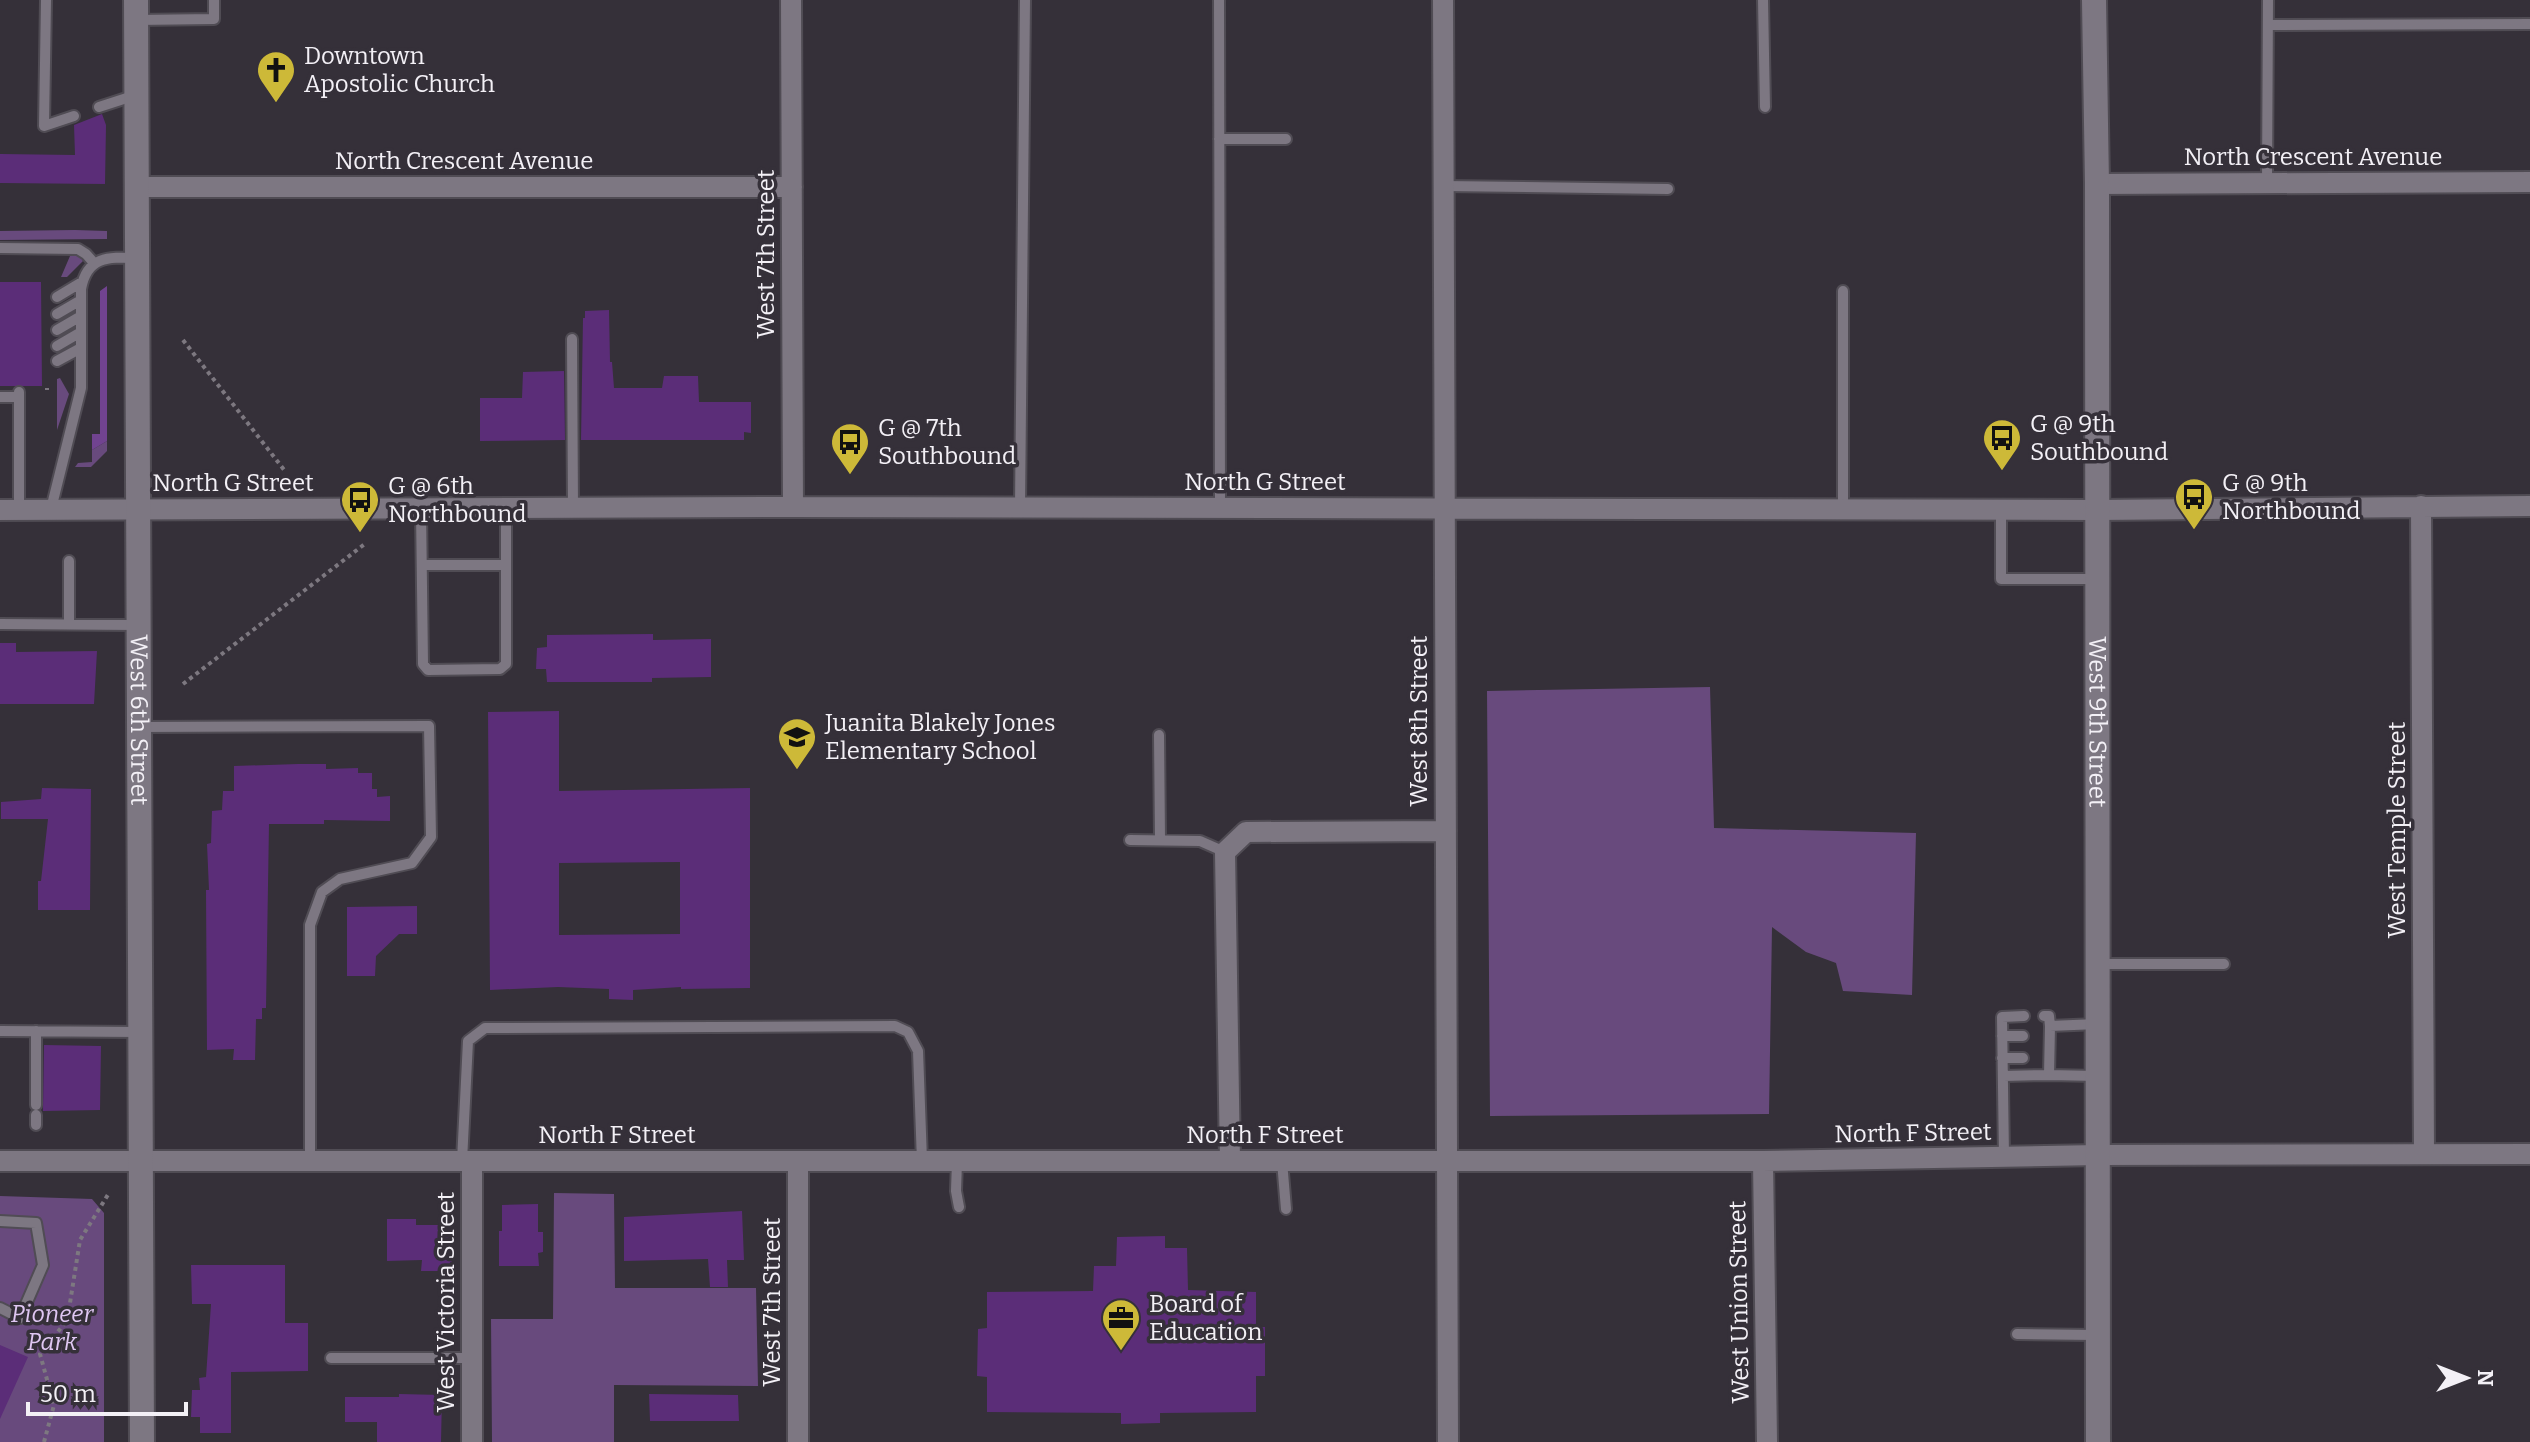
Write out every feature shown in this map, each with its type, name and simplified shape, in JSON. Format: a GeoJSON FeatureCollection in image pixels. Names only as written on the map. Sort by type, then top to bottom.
{"type":"FeatureCollection","features":[{"type":"Feature","properties":{"kind":"street","name":"West 7th Street"},"geometry":{"type":"LineString","coordinates":[[791,0],[793,507]]}},
{"type":"Feature","properties":{"kind":"street","name":"West 8th Street"},"geometry":{"type":"LineString","coordinates":[[1443,0],[1448,1442]]}},
{"type":"Feature","properties":{"kind":"street","name":"West 9th Street"},"geometry":{"type":"LineString","coordinates":[[2094,0],[2097,184],[2098,1442]]}},
{"type":"Feature","properties":{"kind":"street","name":"West 6th Street"},"geometry":{"type":"LineString","coordinates":[[136,10],[142,1442]]}},
{"type":"Feature","properties":{"kind":"street","name":"North Crescent Avenue"},"geometry":{"type":"LineString","coordinates":[[2097,184],[2530,182]]}},
{"type":"Feature","properties":{"kind":"street","name":"North Crescent Avenue"},"geometry":{"type":"LineString","coordinates":[[136,187],[792,187]]}},
{"type":"Feature","properties":{"kind":"street","name":"West Temple Street"},"geometry":{"type":"LineString","coordinates":[[2421,506],[2424,1154]]}},
{"type":"Feature","properties":{"kind":"street","name":"North G Street"},"geometry":{"type":"LineString","coordinates":[[10,510],[793,507],[2096,510],[2530,506]]}},
{"type":"Feature","properties":{"kind":"street"},"geometry":{"type":"LineString","coordinates":[[1230,1161],[1225,852],[1246,832],[1446,831]]}},
{"type":"Feature","properties":{"kind":"street","name":"North F Street"},"geometry":{"type":"LineString","coordinates":[[0,1161],[1763,1161],[2098,1155],[2530,1154]]}},
{"type":"Feature","properties":{"kind":"street","name":"West Victoria Street"},"geometry":{"type":"LineString","coordinates":[[467,1161],[472,1442]]}},
{"type":"Feature","properties":{"kind":"street","name":"West 7th Street"},"geometry":{"type":"LineString","coordinates":[[798,1161],[798,1442]]}},
{"type":"Feature","properties":{"kind":"street","name":"West Union Street"},"geometry":{"type":"LineString","coordinates":[[1763,1161],[1767,1442]]}},
{"type":"Feature","properties":{"kind":"lane"},"geometry":{"type":"LineString","coordinates":[[46,0],[44,126],[74,116]]}},
{"type":"Feature","properties":{"kind":"lane"},"geometry":{"type":"LineString","coordinates":[[136,10],[214,19],[214,0]]}},
{"type":"Feature","properties":{"kind":"lane"},"geometry":{"type":"LineString","coordinates":[[1020,507],[1025,0]]}},
{"type":"Feature","properties":{"kind":"lane"},"geometry":{"type":"LineString","coordinates":[[1219,0],[1220,507]]}},
{"type":"Feature","properties":{"kind":"lane"},"geometry":{"type":"LineString","coordinates":[[1763,0],[1765,107]]}},
{"type":"Feature","properties":{"kind":"lane"},"geometry":{"type":"LineString","coordinates":[[2267,183],[2268,0]]}},
{"type":"Feature","properties":{"kind":"lane"},"geometry":{"type":"LineString","coordinates":[[2268,25],[2530,24]]}},
{"type":"Feature","properties":{"kind":"lane"},"geometry":{"type":"LineString","coordinates":[[99,107],[136,95]]}},
{"type":"Feature","properties":{"kind":"lane"},"geometry":{"type":"LineString","coordinates":[[1219,139],[1286,139]]}},
{"type":"Feature","properties":{"kind":"lane"},"geometry":{"type":"LineString","coordinates":[[1443,186],[1668,189]]}},
{"type":"Feature","properties":{"kind":"lane"},"geometry":{"type":"LineString","coordinates":[[0,248],[78,249],[94,263]]}},
{"type":"Feature","properties":{"kind":"lane"},"geometry":{"type":"LineString","coordinates":[[51,509],[81,388],[83,276],[94,263],[107,257],[136,258]]}},
{"type":"Feature","properties":{"kind":"lane"},"geometry":{"type":"LineString","coordinates":[[57,297],[82,282]]}},
{"type":"Feature","properties":{"kind":"lane"},"geometry":{"type":"LineString","coordinates":[[1843,291],[1843,508]]}},
{"type":"Feature","properties":{"kind":"lane"},"geometry":{"type":"LineString","coordinates":[[57,314],[81,300]]}},
{"type":"Feature","properties":{"kind":"lane"},"geometry":{"type":"LineString","coordinates":[[57,330],[81,316]]}},
{"type":"Feature","properties":{"kind":"lane"},"geometry":{"type":"LineString","coordinates":[[57,346],[81,332]]}},
{"type":"Feature","properties":{"kind":"lane"},"geometry":{"type":"LineString","coordinates":[[572,339],[573,509]]}},
{"type":"Feature","properties":{"kind":"lane"},"geometry":{"type":"LineString","coordinates":[[57,361],[81,348]]}},
{"type":"Feature","properties":{"kind":"lane"},"geometry":{"type":"LineString","coordinates":[[0,397],[19,394],[10,510]]}},
{"type":"Feature","properties":{"kind":"lane"},"geometry":{"type":"LineString","coordinates":[[2001,508],[2001,579],[2096,579]]}},
{"type":"Feature","properties":{"kind":"lane"},"geometry":{"type":"LineString","coordinates":[[421,509],[423,664],[428,670],[500,669],[506,664],[506,509]]}},
{"type":"Feature","properties":{"kind":"lane"},"geometry":{"type":"LineString","coordinates":[[69,561],[69,624]]}},
{"type":"Feature","properties":{"kind":"lane"},"geometry":{"type":"LineString","coordinates":[[422,565],[506,565]]}},
{"type":"Feature","properties":{"kind":"lane"},"geometry":{"type":"LineString","coordinates":[[0,624],[137,625]]}},
{"type":"Feature","properties":{"kind":"lane"},"geometry":{"type":"LineString","coordinates":[[138,727],[429,726],[431,837],[412,863],[340,879],[322,892],[310,925],[310,1161]]}},
{"type":"Feature","properties":{"kind":"lane"},"geometry":{"type":"LineString","coordinates":[[1159,735],[1160,839]]}},
{"type":"Feature","properties":{"kind":"lane"},"geometry":{"type":"LineString","coordinates":[[1130,840],[1200,841],[1225,852]]}},
{"type":"Feature","properties":{"kind":"lane"},"geometry":{"type":"LineString","coordinates":[[2097,964],[2224,964]]}},
{"type":"Feature","properties":{"kind":"lane"},"geometry":{"type":"LineString","coordinates":[[2004,1157],[2002,1017],[2024,1016]]}},
{"type":"Feature","properties":{"kind":"lane"},"geometry":{"type":"LineString","coordinates":[[2049,1075],[2047,1028],[2097,1024]]}},
{"type":"Feature","properties":{"kind":"lane"},"geometry":{"type":"LineString","coordinates":[[467,1161],[465,1056],[468,1041],[485,1028],[895,1026],[908,1032],[918,1051],[922,1161]]}},
{"type":"Feature","properties":{"kind":"lane"},"geometry":{"type":"LineString","coordinates":[[0,1031],[139,1032]]}},
{"type":"Feature","properties":{"kind":"lane"},"geometry":{"type":"LineString","coordinates":[[36,1031],[36,1115]]}},
{"type":"Feature","properties":{"kind":"lane"},"geometry":{"type":"LineString","coordinates":[[2002,1036],[2023,1036]]}},
{"type":"Feature","properties":{"kind":"lane"},"geometry":{"type":"LineString","coordinates":[[2002,1058],[2023,1058]]}},
{"type":"Feature","properties":{"kind":"lane"},"geometry":{"type":"LineString","coordinates":[[2003,1076],[2097,1076]]}},
{"type":"Feature","properties":{"kind":"lane"},"geometry":{"type":"LineString","coordinates":[[957,1161],[959,1207]]}},
{"type":"Feature","properties":{"kind":"lane"},"geometry":{"type":"LineString","coordinates":[[1282,1161],[1286,1209]]}},
{"type":"Feature","properties":{"kind":"lane"},"geometry":{"type":"LineString","coordinates":[[0,1221],[36,1223],[43,1265],[20,1318],[0,1308]]}},
{"type":"Feature","properties":{"kind":"lane"},"geometry":{"type":"LineString","coordinates":[[2017,1334],[2098,1335]]}},
{"type":"Feature","properties":{"kind":"lane"},"geometry":{"type":"LineString","coordinates":[[331,1358],[472,1358]]}},
{"type":"Feature","properties":{"kind":"path"},"geometry":{"type":"LineString","coordinates":[[183,340],[285,471]]}},
{"type":"Feature","properties":{"kind":"path"},"geometry":{"type":"LineString","coordinates":[[183,684],[366,543]]}},
{"type":"Feature","properties":{"kind":"path"},"geometry":{"type":"LineString","coordinates":[[44,1442],[54,1405],[40,1354],[64,1324],[80,1240],[109,1193]]}},
{"type":"Feature","properties":{"kind":"green space"},"geometry":{"type":"Polygon","coordinates":[[[0,231],[107,231],[107,239],[0,240],[0,231]]]}},
{"type":"Feature","properties":{"kind":"green space"},"geometry":{"type":"Polygon","coordinates":[[[80,254],[83,261],[67,277],[61,277],[70,256],[80,254]]]}},
{"type":"Feature","properties":{"kind":"green space"},"geometry":{"type":"Polygon","coordinates":[[[60,378],[69,394],[57,430],[57,379],[60,378]]]}},
{"type":"Feature","properties":{"kind":"green space"},"geometry":{"type":"Polygon","coordinates":[[[107,441],[107,451],[91,467],[75,467],[78,463],[92,462],[92,450],[107,441]]]}},
{"type":"Feature","properties":{"kind":"green space"},"geometry":{"type":"Polygon","coordinates":[[[1710,687],[1714,828],[1916,833],[1912,995],[1843,991],[1836,963],[1806,952],[1772,927],[1769,1114],[1490,1116],[1487,691],[1710,687]]]}},
{"type":"Feature","properties":{"kind":"green space"},"geometry":{"type":"Polygon","coordinates":[[[554,1193],[614,1194],[615,1288],[756,1288],[758,1386],[614,1385],[614,1442],[492,1442],[491,1319],[553,1319],[554,1193]]]}},
{"type":"Feature","properties":{"kind":"green space","name":"Pioneer Park"},"geometry":{"type":"Polygon","coordinates":[[[0,1196],[92,1199],[104,1213],[104,1442],[0,1442],[0,1196]]]}},
{"type":"Feature","properties":{"kind":"shaded area"},"geometry":{"type":"Polygon","coordinates":[[[107,286],[107,441],[92,450],[92,434],[100,434],[100,291],[107,286]]]}},
{"type":"Feature","properties":{"kind":"building"},"geometry":{"type":"Polygon","coordinates":[[[102,114],[106,125],[105,184],[0,183],[0,154],[75,155],[74,125],[102,114]]]}},
{"type":"Feature","properties":{"kind":"building"},"geometry":{"type":"Polygon","coordinates":[[[0,282],[41,282],[42,386],[0,386],[0,282]]]}},
{"type":"Feature","properties":{"kind":"building"},"geometry":{"type":"Polygon","coordinates":[[[609,310],[614,388],[662,388],[664,376],[698,376],[699,402],[751,402],[751,433],[744,432],[744,440],[581,440],[583,318],[585,311],[609,310]]]}},
{"type":"Feature","properties":{"kind":"building"},"geometry":{"type":"Polygon","coordinates":[[[564,371],[565,440],[480,441],[480,398],[522,398],[523,372],[564,371]]]}},
{"type":"Feature","properties":{"kind":"building"},"geometry":{"type":"Polygon","coordinates":[[[653,634],[653,640],[711,639],[711,677],[652,678],[652,682],[547,682],[546,669],[536,669],[537,648],[547,647],[547,635],[653,634]]]}},
{"type":"Feature","properties":{"kind":"building"},"geometry":{"type":"Polygon","coordinates":[[[0,643],[16,643],[16,652],[97,651],[94,704],[0,704],[0,643]]]}},
{"type":"Feature","properties":{"kind":"building"},"geometry":{"type":"Polygon","coordinates":[[[559,711],[559,791],[750,788],[750,988],[633,990],[633,1000],[609,999],[609,989],[558,987],[490,990],[488,712],[559,711]],[[680,862],[559,863],[559,935],[680,934],[680,862]]]}},
{"type":"Feature","properties":{"kind":"building"},"geometry":{"type":"Polygon","coordinates":[[[326,764],[326,769],[358,768],[358,773],[372,773],[372,789],[377,789],[377,797],[390,796],[390,821],[324,820],[324,824],[269,824],[266,1008],[262,1008],[262,1019],[256,1019],[255,1060],[233,1060],[234,1049],[207,1050],[206,890],[209,890],[207,844],[211,843],[212,811],[222,810],[223,791],[234,791],[234,766],[326,764]]]}},
{"type":"Feature","properties":{"kind":"building"},"geometry":{"type":"Polygon","coordinates":[[[42,788],[91,789],[90,910],[38,910],[38,881],[41,881],[48,819],[1,819],[1,802],[41,799],[42,788]]]}},
{"type":"Feature","properties":{"kind":"building"},"geometry":{"type":"Polygon","coordinates":[[[417,906],[417,934],[399,934],[376,956],[375,976],[347,976],[347,907],[417,906]]]}},
{"type":"Feature","properties":{"kind":"building"},"geometry":{"type":"Polygon","coordinates":[[[44,1045],[101,1046],[100,1110],[43,1111],[44,1045]]]}},
{"type":"Feature","properties":{"kind":"building"},"geometry":{"type":"Polygon","coordinates":[[[538,1204],[538,1232],[543,1232],[543,1252],[538,1253],[539,1266],[499,1266],[502,1205],[538,1204]]]}},
{"type":"Feature","properties":{"kind":"building"},"geometry":{"type":"Polygon","coordinates":[[[742,1211],[744,1260],[727,1260],[728,1287],[710,1287],[708,1259],[624,1261],[624,1217],[742,1211]]]}},
{"type":"Feature","properties":{"kind":"building"},"geometry":{"type":"Polygon","coordinates":[[[387,1219],[416,1219],[416,1225],[452,1225],[452,1271],[421,1271],[422,1260],[387,1261],[387,1219]]]}},
{"type":"Feature","properties":{"kind":"building","name":"Board of Education"},"geometry":{"type":"Polygon","coordinates":[[[1165,1236],[1165,1248],[1187,1248],[1188,1290],[1256,1292],[1256,1327],[1265,1327],[1265,1376],[1256,1376],[1256,1412],[1160,1413],[1160,1423],[1121,1424],[1121,1413],[987,1412],[987,1377],[977,1376],[978,1329],[987,1328],[987,1292],[1093,1291],[1094,1266],[1116,1266],[1117,1237],[1165,1236]]]}},
{"type":"Feature","properties":{"kind":"building"},"geometry":{"type":"Polygon","coordinates":[[[191,1265],[285,1265],[285,1323],[308,1323],[308,1371],[231,1372],[231,1433],[200,1433],[200,1417],[191,1417],[192,1390],[200,1390],[199,1378],[206,1377],[211,1304],[192,1304],[191,1265]]]}},
{"type":"Feature","properties":{"kind":"building"},"geometry":{"type":"Polygon","coordinates":[[[0,1345],[28,1357],[0,1419],[0,1345]]]}},
{"type":"Feature","properties":{"kind":"building"},"geometry":{"type":"Polygon","coordinates":[[[399,1394],[442,1395],[441,1442],[377,1442],[377,1422],[345,1422],[345,1397],[399,1397],[399,1394]]]}},
{"type":"Feature","properties":{"kind":"building"},"geometry":{"type":"Polygon","coordinates":[[[649,1394],[738,1395],[739,1421],[650,1421],[649,1394]]]}},
{"type":"Feature","properties":{"kind":"place","name":"Downtown Apostolic Church"},"geometry":{"type":"Point","coordinates":[276,104]}},
{"type":"Feature","properties":{"kind":"place","name":"G @ 9th Southbound"},"geometry":{"type":"Point","coordinates":[2002,472]}},
{"type":"Feature","properties":{"kind":"place","name":"G @ 7th Southbound"},"geometry":{"type":"Point","coordinates":[850,476]}},
{"type":"Feature","properties":{"kind":"place","name":"G @ 9th Northbound"},"geometry":{"type":"Point","coordinates":[2194,531]}},
{"type":"Feature","properties":{"kind":"place","name":"G @ 6th Northbound"},"geometry":{"type":"Point","coordinates":[360,534]}},
{"type":"Feature","properties":{"kind":"place","name":"Juanita Blakely Jones Elementary School"},"geometry":{"type":"Point","coordinates":[797,771]}},
{"type":"Feature","properties":{"kind":"place","name":"Board of Education"},"geometry":{"type":"Point","coordinates":[1121,1352]}}]}
